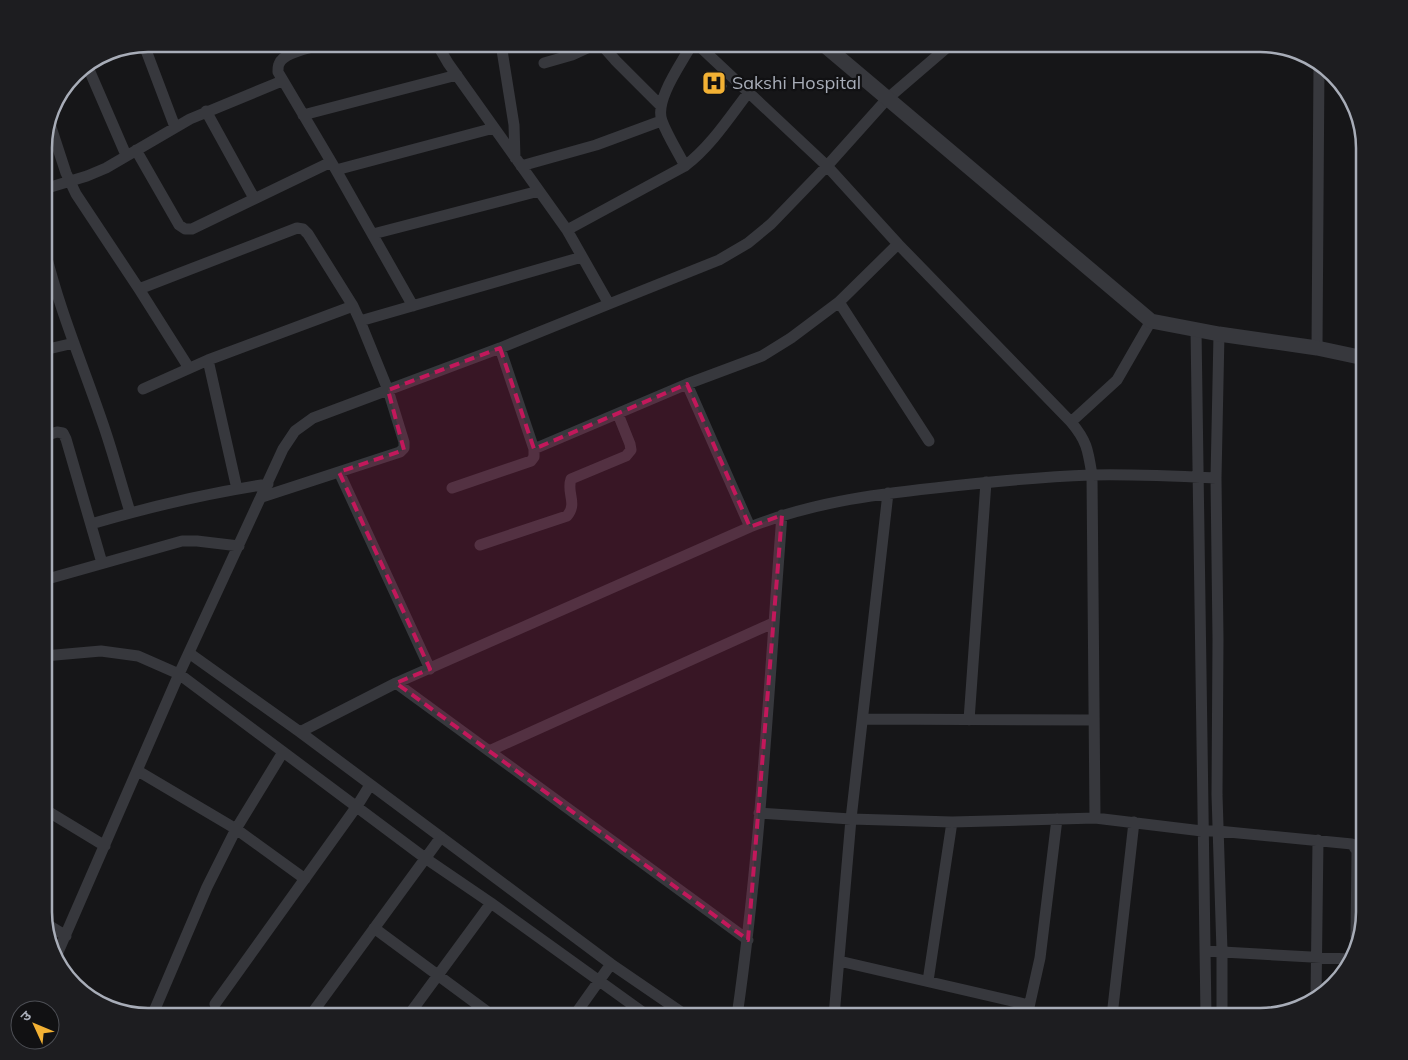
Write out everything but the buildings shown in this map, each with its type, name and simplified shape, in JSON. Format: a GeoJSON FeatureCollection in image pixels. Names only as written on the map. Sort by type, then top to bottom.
{"type":"FeatureCollection","features":[{"type":"Feature","properties":{"kind":"street"},"geometry":{"type":"LineString","coordinates":[[706,52],[827,166],[898,244],[1071,422],[1084,440],[1088,449],[1092,475],[1095,818]]}},
{"type":"Feature","properties":{"kind":"street"},"geometry":{"type":"LineString","coordinates":[[833,52],[1151,321],[1219,334],[1317,348],[1356,356]]}},
{"type":"Feature","properties":{"kind":"street"},"geometry":{"type":"LineString","coordinates":[[60,948],[179,674],[283,450],[295,431],[313,418],[500,348],[719,260],[748,243],[771,224],[827,166],[887,98],[941,52]]}},
{"type":"Feature","properties":{"kind":"street"},"geometry":{"type":"LineString","coordinates":[[147,53],[175,127]]}},
{"type":"Feature","properties":{"kind":"street"},"geometry":{"type":"LineString","coordinates":[[292,53],[278,64],[278,72],[282,81],[334,166],[413,306]]}},
{"type":"Feature","properties":{"kind":"street"},"geometry":{"type":"LineString","coordinates":[[443,53],[567,230],[609,304]]}},
{"type":"Feature","properties":{"kind":"street"},"geometry":{"type":"LineString","coordinates":[[502,53],[518,162]]}},
{"type":"Feature","properties":{"kind":"street"},"geometry":{"type":"LineString","coordinates":[[544,63],[577,53]]}},
{"type":"Feature","properties":{"kind":"street"},"geometry":{"type":"LineString","coordinates":[[609,53],[660,105]]}},
{"type":"Feature","properties":{"kind":"street"},"geometry":{"type":"LineString","coordinates":[[685,166],[661,120],[660,105],[687,53]]}},
{"type":"Feature","properties":{"kind":"street"},"geometry":{"type":"LineString","coordinates":[[90,72],[131,152],[179,225],[192,229],[254,198],[334,166],[494,128]]}},
{"type":"Feature","properties":{"kind":"street"},"geometry":{"type":"LineString","coordinates":[[1317,348],[1319,73]]}},
{"type":"Feature","properties":{"kind":"street"},"geometry":{"type":"LineString","coordinates":[[303,115],[457,75]]}},
{"type":"Feature","properties":{"kind":"street"},"geometry":{"type":"LineString","coordinates":[[53,187],[106,168],[131,152],[206,111],[282,81]]}},
{"type":"Feature","properties":{"kind":"street"},"geometry":{"type":"LineString","coordinates":[[567,230],[685,166],[710,144],[748,93]]}},
{"type":"Feature","properties":{"kind":"street"},"geometry":{"type":"LineString","coordinates":[[206,111],[254,198]]}},
{"type":"Feature","properties":{"kind":"street"},"geometry":{"type":"LineString","coordinates":[[518,162],[596,144],[661,120]]}},
{"type":"Feature","properties":{"kind":"street"},"geometry":{"type":"LineString","coordinates":[[53,134],[70,182],[82,204],[139,288],[189,368]]}},
{"type":"Feature","properties":{"kind":"street"},"geometry":{"type":"LineString","coordinates":[[372,234],[538,191]]}},
{"type":"Feature","properties":{"kind":"street"},"geometry":{"type":"LineString","coordinates":[[139,288],[297,228],[308,234],[353,306],[388,390],[404,442],[404,448],[400,452],[262,497]]}},
{"type":"Feature","properties":{"kind":"street"},"geometry":{"type":"LineString","coordinates":[[534,449],[687,384],[762,356],[791,338],[839,302],[898,244]]}},
{"type":"Feature","properties":{"kind":"street"},"geometry":{"type":"LineString","coordinates":[[360,321],[582,256]]}},
{"type":"Feature","properties":{"kind":"street"},"geometry":{"type":"LineString","coordinates":[[53,294],[74,343],[106,432],[130,512]]}},
{"type":"Feature","properties":{"kind":"street"},"geometry":{"type":"LineString","coordinates":[[839,302],[929,441]]}},
{"type":"Feature","properties":{"kind":"street"},"geometry":{"type":"LineString","coordinates":[[143,389],[208,360],[353,306]]}},
{"type":"Feature","properties":{"kind":"street"},"geometry":{"type":"LineString","coordinates":[[1071,422],[1117,380],[1151,321]]}},
{"type":"Feature","properties":{"kind":"street"},"geometry":{"type":"LineString","coordinates":[[1196,329],[1206,1008]]}},
{"type":"Feature","properties":{"kind":"street"},"geometry":{"type":"LineString","coordinates":[[1219,334],[1216,478],[1218,831],[1222,1008]]}},
{"type":"Feature","properties":{"kind":"street"},"geometry":{"type":"LineString","coordinates":[[53,348],[74,343]]}},
{"type":"Feature","properties":{"kind":"street"},"geometry":{"type":"LineString","coordinates":[[452,488],[531,461],[534,457],[534,449],[500,348]]}},
{"type":"Feature","properties":{"kind":"street"},"geometry":{"type":"LineString","coordinates":[[208,360],[237,489]]}},
{"type":"Feature","properties":{"kind":"street"},"geometry":{"type":"LineString","coordinates":[[687,384],[750,527]]}},
{"type":"Feature","properties":{"kind":"street"},"geometry":{"type":"LineString","coordinates":[[480,545],[567,516],[571,511],[572,504],[569,485],[571,479],[626,456],[631,450],[618,414]]}},
{"type":"Feature","properties":{"kind":"street"},"geometry":{"type":"LineString","coordinates":[[53,433],[63,433],[66,439],[102,563]]}},
{"type":"Feature","properties":{"kind":"street"},"geometry":{"type":"LineString","coordinates":[[339,472],[430,669]]}},
{"type":"Feature","properties":{"kind":"street"},"geometry":{"type":"LineString","coordinates":[[300,732],[396,683],[750,527],[813,506],[888,493],[986,482],[1092,475],[1216,478]]}},
{"type":"Feature","properties":{"kind":"street"},"geometry":{"type":"LineString","coordinates":[[969,720],[986,482]]}},
{"type":"Feature","properties":{"kind":"street"},"geometry":{"type":"LineString","coordinates":[[91,524],[130,512],[268,484]]}},
{"type":"Feature","properties":{"kind":"street"},"geometry":{"type":"LineString","coordinates":[[835,1008],[851,819],[888,493]]}},
{"type":"Feature","properties":{"kind":"street"},"geometry":{"type":"LineString","coordinates":[[738,1008],[748,940],[760,813],[782,515]]}},
{"type":"Feature","properties":{"kind":"street"},"geometry":{"type":"LineString","coordinates":[[53,577],[182,541],[239,546]]}},
{"type":"Feature","properties":{"kind":"street"},"geometry":{"type":"LineString","coordinates":[[489,751],[774,623]]}},
{"type":"Feature","properties":{"kind":"street"},"geometry":{"type":"LineString","coordinates":[[53,655],[101,650],[138,656],[179,674],[425,858],[637,1008]]}},
{"type":"Feature","properties":{"kind":"street"},"geometry":{"type":"LineString","coordinates":[[189,653],[300,732],[611,964],[675,1008]]}},
{"type":"Feature","properties":{"kind":"street"},"geometry":{"type":"LineString","coordinates":[[396,683],[748,940]]}},
{"type":"Feature","properties":{"kind":"street"},"geometry":{"type":"LineString","coordinates":[[863,719],[1094,720]]}},
{"type":"Feature","properties":{"kind":"street"},"geometry":{"type":"LineString","coordinates":[[155,1008],[208,887],[236,829],[283,752]]}},
{"type":"Feature","properties":{"kind":"street"},"geometry":{"type":"LineString","coordinates":[[138,771],[236,829],[304,879]]}},
{"type":"Feature","properties":{"kind":"street"},"geometry":{"type":"LineString","coordinates":[[215,1004],[357,806],[370,785]]}},
{"type":"Feature","properties":{"kind":"street"},"geometry":{"type":"LineString","coordinates":[[760,813],[851,819],[952,822],[1095,818],[1202,831],[1352,844],[1356,850]]}},
{"type":"Feature","properties":{"kind":"street"},"geometry":{"type":"LineString","coordinates":[[53,814],[105,846]]}},
{"type":"Feature","properties":{"kind":"street"},"geometry":{"type":"LineString","coordinates":[[1029,1008],[1040,958],[1057,819]]}},
{"type":"Feature","properties":{"kind":"street"},"geometry":{"type":"LineString","coordinates":[[928,982],[952,822]]}},
{"type":"Feature","properties":{"kind":"street"},"geometry":{"type":"LineString","coordinates":[[1113,1008],[1134,822]]}},
{"type":"Feature","properties":{"kind":"street"},"geometry":{"type":"LineString","coordinates":[[316,1008],[441,837]]}},
{"type":"Feature","properties":{"kind":"street"},"geometry":{"type":"LineString","coordinates":[[1316,989],[1318,840]]}},
{"type":"Feature","properties":{"kind":"street"},"geometry":{"type":"LineString","coordinates":[[414,1008],[491,903]]}},
{"type":"Feature","properties":{"kind":"street"},"geometry":{"type":"LineString","coordinates":[[374,928],[482,1008]]}},
{"type":"Feature","properties":{"kind":"street"},"geometry":{"type":"LineString","coordinates":[[54,929],[66,936]]}},
{"type":"Feature","properties":{"kind":"street"},"geometry":{"type":"LineString","coordinates":[[1205,951],[1342,960]]}},
{"type":"Feature","properties":{"kind":"street"},"geometry":{"type":"LineString","coordinates":[[839,961],[928,982],[1018,1008]]}},
{"type":"Feature","properties":{"kind":"street"},"geometry":{"type":"LineString","coordinates":[[580,1008],[611,964]]}},
{"type":"Feature","properties":{"kind":"highlighted area"},"geometry":{"type":"Polygon","coordinates":[[[500,348],[534,449],[687,384],[750,527],[782,515],[748,940],[489,751],[396,683],[430,669],[339,472],[404,450],[388,390],[500,348]]]}},
{"type":"Feature","properties":{"kind":"place","name":"Sakshi Hospital"},"geometry":{"type":"Point","coordinates":[714,83]}}]}
